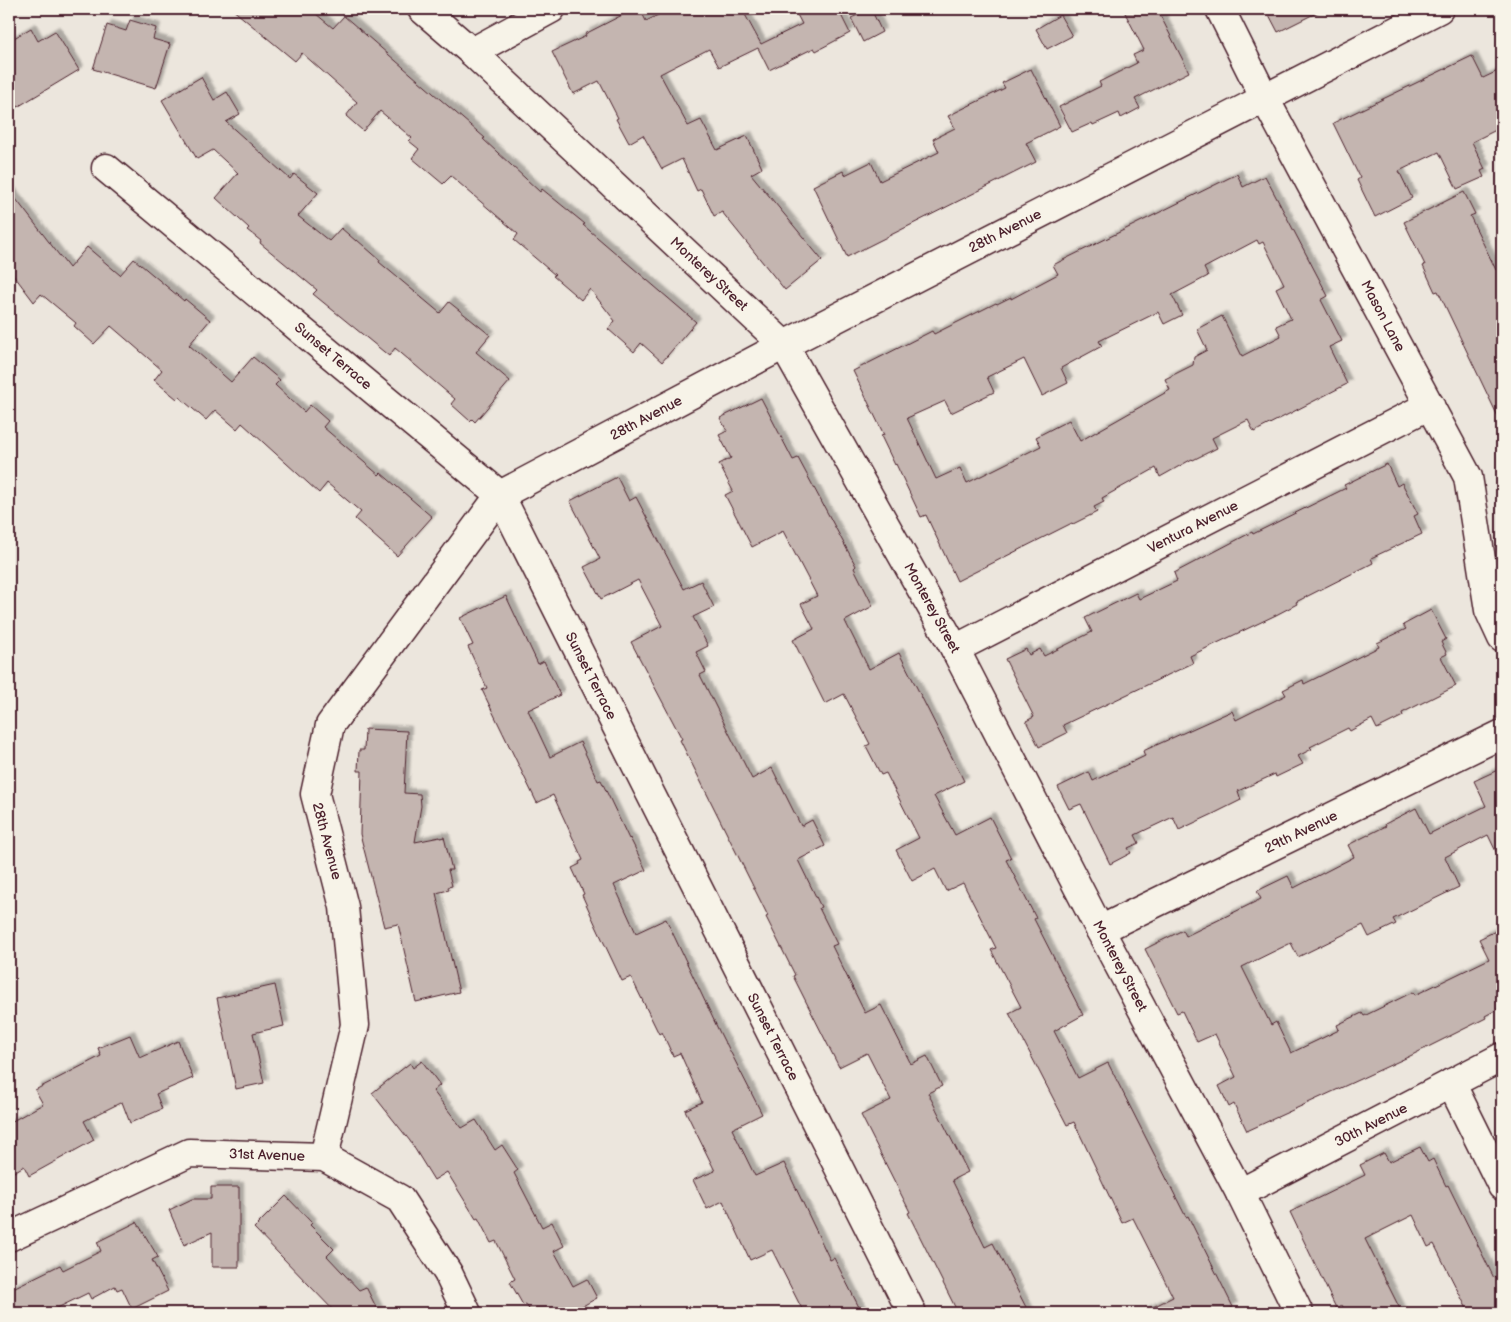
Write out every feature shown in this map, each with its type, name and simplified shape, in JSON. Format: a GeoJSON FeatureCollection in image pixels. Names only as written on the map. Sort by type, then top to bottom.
{"type":"FeatureCollection","features":[{"type":"Feature","properties":{"kind":"street","name":"Monterey Street"},"geometry":{"type":"LineString","coordinates":[[422,9],[472,52],[784,345],[955,649],[1100,930],[1240,1192],[1299,1313]]}},
{"type":"Feature","properties":{"kind":"street"},"geometry":{"type":"LineString","coordinates":[[472,52],[551,9]]}},
{"type":"Feature","properties":{"kind":"street","name":"Mason Lane"},"geometry":{"type":"LineString","coordinates":[[1220,9],[1264,97],[1468,477],[1488,610],[1502,638]]}},
{"type":"Feature","properties":{"kind":"street","name":"28th Avenue"},"geometry":{"type":"LineString","coordinates":[[324,1157],[355,1024],[344,907],[315,794],[330,725],[500,495],[784,345],[1264,97],[1439,9]]}},
{"type":"Feature","properties":{"kind":"street","name":"Sunset Terrace"},"geometry":{"type":"LineString","coordinates":[[106,168],[500,495],[912,1313]]}},
{"type":"Feature","properties":{"kind":"street","name":"Ventura Avenue"},"geometry":{"type":"LineString","coordinates":[[955,649],[1430,405]]}},
{"type":"Feature","properties":{"kind":"street","name":"29th Avenue"},"geometry":{"type":"LineString","coordinates":[[1100,930],[1502,734]]}},
{"type":"Feature","properties":{"kind":"street","name":"30th Avenue"},"geometry":{"type":"LineString","coordinates":[[1240,1192],[1502,1057]]}},
{"type":"Feature","properties":{"kind":"street"},"geometry":{"type":"LineString","coordinates":[[1451,1083],[1502,1186]]}},
{"type":"Feature","properties":{"kind":"street","name":"31st Avenue"},"geometry":{"type":"LineString","coordinates":[[9,1237],[189,1153],[324,1157],[400,1200],[448,1273],[467,1313]]}},
{"type":"Feature","properties":{"kind":"building"},"geometry":{"type":"Polygon","coordinates":[[[232,9],[310,9],[333,28],[344,16],[485,138],[483,139],[540,192],[542,189],[585,224],[583,225],[696,322],[662,362],[641,343],[634,352],[608,329],[615,321],[590,289],[581,300],[514,240],[518,234],[451,176],[443,184],[412,158],[419,149],[409,141],[412,138],[380,111],[363,131],[346,116],[357,102],[302,53],[295,61],[232,9]]]}},
{"type":"Feature","properties":{"kind":"building"},"geometry":{"type":"Polygon","coordinates":[[[634,9],[640,9],[646,21],[670,9],[742,9],[761,44],[802,24],[794,9],[838,9],[850,33],[816,51],[814,48],[769,70],[758,48],[719,67],[709,49],[660,74],[688,126],[701,120],[717,150],[747,136],[762,168],[751,174],[822,260],[785,290],[722,212],[714,216],[701,189],[697,191],[682,159],[662,169],[643,135],[629,143],[599,81],[573,94],[552,52],[586,36],[585,34],[634,9]]]}},
{"type":"Feature","properties":{"kind":"building"},"geometry":{"type":"Polygon","coordinates":[[[871,9],[882,32],[863,42],[851,18],[871,9]]]}},
{"type":"Feature","properties":{"kind":"building"},"geometry":{"type":"Polygon","coordinates":[[[1123,9],[1157,9],[1189,72],[1135,99],[1140,108],[1121,118],[1119,113],[1072,132],[1059,107],[1101,86],[1099,82],[1137,63],[1133,55],[1144,50],[1123,9]]]}},
{"type":"Feature","properties":{"kind":"building"},"geometry":{"type":"Polygon","coordinates":[[[1266,9],[1324,9],[1278,32],[1266,9]]]}},
{"type":"Feature","properties":{"kind":"building"},"geometry":{"type":"Polygon","coordinates":[[[1060,15],[1072,36],[1047,49],[1036,29],[1060,15]]]}},
{"type":"Feature","properties":{"kind":"building"},"geometry":{"type":"Polygon","coordinates":[[[130,20],[156,28],[153,39],[170,44],[156,88],[93,69],[107,25],[126,31],[130,20]]]}},
{"type":"Feature","properties":{"kind":"building"},"geometry":{"type":"Polygon","coordinates":[[[31,28],[38,41],[55,31],[79,70],[9,112],[9,41],[31,28]]]}},
{"type":"Feature","properties":{"kind":"building"},"geometry":{"type":"Polygon","coordinates":[[[1472,56],[1483,78],[1502,69],[1502,127],[1472,142],[1485,169],[1481,171],[1484,177],[1457,189],[1439,152],[1399,171],[1412,198],[1375,217],[1357,180],[1360,178],[1333,123],[1472,56]]]}},
{"type":"Feature","properties":{"kind":"building"},"geometry":{"type":"Polygon","coordinates":[[[1031,69],[1060,126],[1026,143],[1036,162],[847,257],[813,186],[843,171],[845,175],[871,162],[880,181],[939,152],[933,139],[955,128],[948,116],[1005,88],[1002,83],[1031,69]]]}},
{"type":"Feature","properties":{"kind":"building"},"geometry":{"type":"Polygon","coordinates":[[[201,77],[214,100],[227,92],[240,114],[226,122],[290,179],[294,174],[318,193],[298,216],[329,241],[341,228],[440,313],[449,302],[490,335],[476,352],[510,381],[475,422],[472,419],[470,421],[451,404],[455,399],[395,348],[389,356],[313,294],[317,290],[260,243],[261,241],[247,230],[249,228],[216,198],[238,173],[213,150],[197,159],[162,100],[201,77]]]}},
{"type":"Feature","properties":{"kind":"building"},"geometry":{"type":"Polygon","coordinates":[[[1237,174],[1243,187],[1265,176],[1328,296],[1321,300],[1342,341],[1329,347],[1347,384],[1254,432],[1248,420],[1212,438],[1217,448],[1192,459],[1160,477],[1156,468],[1102,498],[1104,502],[1094,507],[1097,512],[957,581],[926,515],[921,517],[895,465],[881,436],[884,435],[853,371],[932,331],[934,334],[996,303],[1011,297],[1011,299],[1058,274],[1053,265],[1237,174]],[[1257,240],[1204,268],[1208,276],[1172,295],[1182,315],[1164,324],[1158,312],[1099,341],[1102,346],[1061,368],[1068,383],[1042,396],[1024,359],[987,377],[994,392],[951,413],[945,401],[907,418],[936,479],[960,468],[967,483],[1041,446],[1036,437],[1069,420],[1080,441],[1170,390],[1165,379],[1193,365],[1194,357],[1207,350],[1197,329],[1222,316],[1242,356],[1281,336],[1276,326],[1291,319],[1276,288],[1284,284],[1263,242],[1259,244],[1257,240]]]}},
{"type":"Feature","properties":{"kind":"building"},"geometry":{"type":"Polygon","coordinates":[[[9,190],[69,268],[87,247],[120,275],[134,259],[210,320],[189,345],[231,382],[253,357],[280,380],[275,385],[304,412],[310,405],[328,421],[323,427],[432,517],[397,556],[355,519],[361,512],[327,483],[319,493],[242,423],[237,429],[215,410],[206,420],[179,397],[177,399],[154,380],[162,370],[111,326],[94,344],[74,326],[76,323],[41,294],[34,302],[9,269],[9,190]]]}},
{"type":"Feature","properties":{"kind":"building"},"geometry":{"type":"Polygon","coordinates":[[[1464,192],[1475,214],[1470,216],[1496,270],[1502,267],[1502,425],[1438,291],[1435,292],[1423,266],[1425,265],[1404,222],[1464,192]]]}},
{"type":"Feature","properties":{"kind":"building"},"geometry":{"type":"Polygon","coordinates":[[[761,398],[793,460],[798,458],[856,566],[854,568],[873,606],[845,621],[869,669],[899,653],[964,781],[934,796],[955,835],[990,817],[1011,858],[1006,860],[1083,1015],[1054,1031],[1078,1078],[1108,1063],[1233,1307],[1221,1313],[1141,1313],[1173,1297],[1133,1218],[1122,1223],[1074,1122],[1067,1125],[1009,1013],[1021,1007],[991,950],[996,948],[963,883],[946,891],[935,869],[912,881],[896,850],[919,838],[886,773],[881,775],[866,746],[870,744],[844,694],[825,704],[793,640],[814,629],[801,604],[817,596],[783,531],[752,547],[725,495],[733,491],[719,464],[731,458],[719,435],[727,431],[720,418],[761,398]]]}},
{"type":"Feature","properties":{"kind":"building"},"geometry":{"type":"Polygon","coordinates":[[[1387,464],[1397,486],[1402,483],[1418,514],[1414,516],[1422,534],[1371,558],[1373,563],[1296,602],[1297,604],[1190,656],[1193,663],[1063,725],[1067,733],[1039,747],[1026,721],[1034,717],[1005,659],[1026,649],[1029,655],[1040,649],[1044,656],[1092,632],[1085,618],[1136,593],[1139,599],[1177,581],[1174,573],[1252,532],[1253,534],[1346,488],[1344,485],[1387,464]]]}},
{"type":"Feature","properties":{"kind":"building"},"geometry":{"type":"Polygon","coordinates":[[[617,477],[629,501],[636,497],[684,589],[701,581],[714,607],[693,617],[708,646],[696,652],[706,672],[700,675],[752,779],[772,768],[801,826],[812,820],[825,846],[798,860],[837,944],[832,946],[865,1013],[881,1005],[911,1064],[927,1056],[942,1086],[928,1093],[968,1172],[952,1180],[985,1247],[993,1243],[1029,1313],[958,1313],[861,1115],[891,1100],[867,1053],[839,1067],[793,976],[795,975],[766,917],[768,916],[680,740],[682,739],[631,642],[662,626],[638,580],[601,599],[584,567],[600,559],[570,501],[617,477]]]}},
{"type":"Feature","properties":{"kind":"building"},"geometry":{"type":"Polygon","coordinates":[[[506,596],[538,664],[544,661],[560,695],[528,710],[550,757],[580,742],[598,781],[601,780],[646,870],[614,885],[636,933],[666,919],[719,1031],[762,1114],[732,1129],[755,1176],[784,1163],[830,1260],[834,1258],[862,1313],[804,1313],[772,1250],[750,1260],[723,1201],[707,1209],[693,1180],[715,1171],[685,1110],[702,1102],[680,1053],[673,1056],[662,1032],[659,1034],[631,977],[622,981],[582,895],[584,894],[572,868],[583,860],[553,795],[537,803],[482,690],[487,688],[468,647],[473,645],[460,618],[506,596]]]}},
{"type":"Feature","properties":{"kind":"building"},"geometry":{"type":"Polygon","coordinates":[[[1431,610],[1446,639],[1441,642],[1447,654],[1441,657],[1456,686],[1402,713],[1403,716],[1377,729],[1372,719],[1350,731],[1348,728],[1310,747],[1312,749],[1298,756],[1303,764],[1276,777],[1275,774],[1238,791],[1241,800],[1179,830],[1173,817],[1135,835],[1139,843],[1128,848],[1131,853],[1110,864],[1081,804],[1069,809],[1058,787],[1089,772],[1093,781],[1145,756],[1143,751],[1232,711],[1236,720],[1286,695],[1283,690],[1303,680],[1304,684],[1379,647],[1377,643],[1406,629],[1403,625],[1431,610]]]}},
{"type":"Feature","properties":{"kind":"building"},"geometry":{"type":"Polygon","coordinates":[[[365,729],[407,731],[404,793],[420,794],[421,806],[415,842],[444,837],[452,870],[448,870],[452,886],[448,887],[449,890],[436,893],[459,992],[416,1002],[398,924],[384,927],[360,834],[362,771],[358,771],[359,750],[364,750],[365,729]]]}},
{"type":"Feature","properties":{"kind":"building"},"geometry":{"type":"Polygon","coordinates":[[[1502,768],[1502,864],[1488,835],[1445,857],[1459,887],[1393,919],[1396,924],[1369,937],[1363,925],[1298,957],[1291,943],[1242,967],[1271,1025],[1276,1022],[1291,1053],[1339,1030],[1337,1025],[1362,1013],[1364,1016],[1413,992],[1415,995],[1489,959],[1479,939],[1502,928],[1502,1007],[1485,1016],[1486,1018],[1408,1057],[1247,1131],[1234,1104],[1229,1107],[1219,1086],[1236,1077],[1215,1034],[1197,1042],[1182,1011],[1177,1013],[1145,949],[1183,930],[1186,936],[1261,899],[1257,891],[1288,876],[1294,888],[1354,857],[1348,845],[1416,808],[1429,834],[1486,806],[1474,781],[1502,768]]]}},
{"type":"Feature","properties":{"kind":"building"},"geometry":{"type":"Polygon","coordinates":[[[275,985],[284,1026],[253,1033],[264,1083],[236,1089],[217,998],[275,985]]]}},
{"type":"Feature","properties":{"kind":"building"},"geometry":{"type":"Polygon","coordinates":[[[130,1035],[140,1058],[178,1041],[193,1078],[156,1094],[162,1109],[130,1123],[122,1102],[84,1121],[94,1140],[29,1176],[24,1166],[9,1175],[9,1123],[43,1104],[35,1090],[101,1056],[98,1048],[130,1035]]]}},
{"type":"Feature","properties":{"kind":"building"},"geometry":{"type":"Polygon","coordinates":[[[422,1061],[440,1085],[433,1091],[462,1128],[476,1120],[495,1150],[502,1145],[518,1170],[514,1173],[542,1227],[552,1222],[564,1246],[554,1251],[573,1286],[587,1279],[597,1298],[579,1308],[582,1313],[531,1313],[526,1304],[523,1305],[510,1282],[515,1279],[496,1241],[491,1243],[478,1218],[476,1219],[447,1172],[434,1180],[410,1141],[372,1093],[410,1063],[413,1068],[422,1061]]]}},
{"type":"Feature","properties":{"kind":"building"},"geometry":{"type":"Polygon","coordinates":[[[1420,1147],[1428,1162],[1433,1159],[1494,1278],[1496,1276],[1502,1288],[1502,1313],[1469,1313],[1434,1244],[1428,1247],[1413,1215],[1365,1239],[1402,1313],[1346,1313],[1342,1305],[1336,1308],[1290,1212],[1365,1175],[1360,1165],[1384,1153],[1389,1162],[1420,1147]]]}},
{"type":"Feature","properties":{"kind":"building"},"geometry":{"type":"Polygon","coordinates":[[[211,1187],[239,1187],[239,1267],[212,1267],[212,1232],[184,1245],[169,1210],[192,1199],[211,1199],[211,1187]]]}},
{"type":"Feature","properties":{"kind":"building"},"geometry":{"type":"Polygon","coordinates":[[[286,1196],[312,1223],[310,1225],[334,1249],[327,1256],[359,1290],[366,1287],[379,1313],[336,1313],[254,1228],[286,1196]]]}},
{"type":"Feature","properties":{"kind":"building"},"geometry":{"type":"Polygon","coordinates":[[[137,1222],[158,1257],[152,1260],[168,1291],[132,1309],[122,1288],[117,1290],[115,1286],[91,1299],[88,1293],[47,1313],[9,1313],[9,1290],[60,1265],[63,1270],[101,1251],[97,1242],[137,1222]]]}}]}
